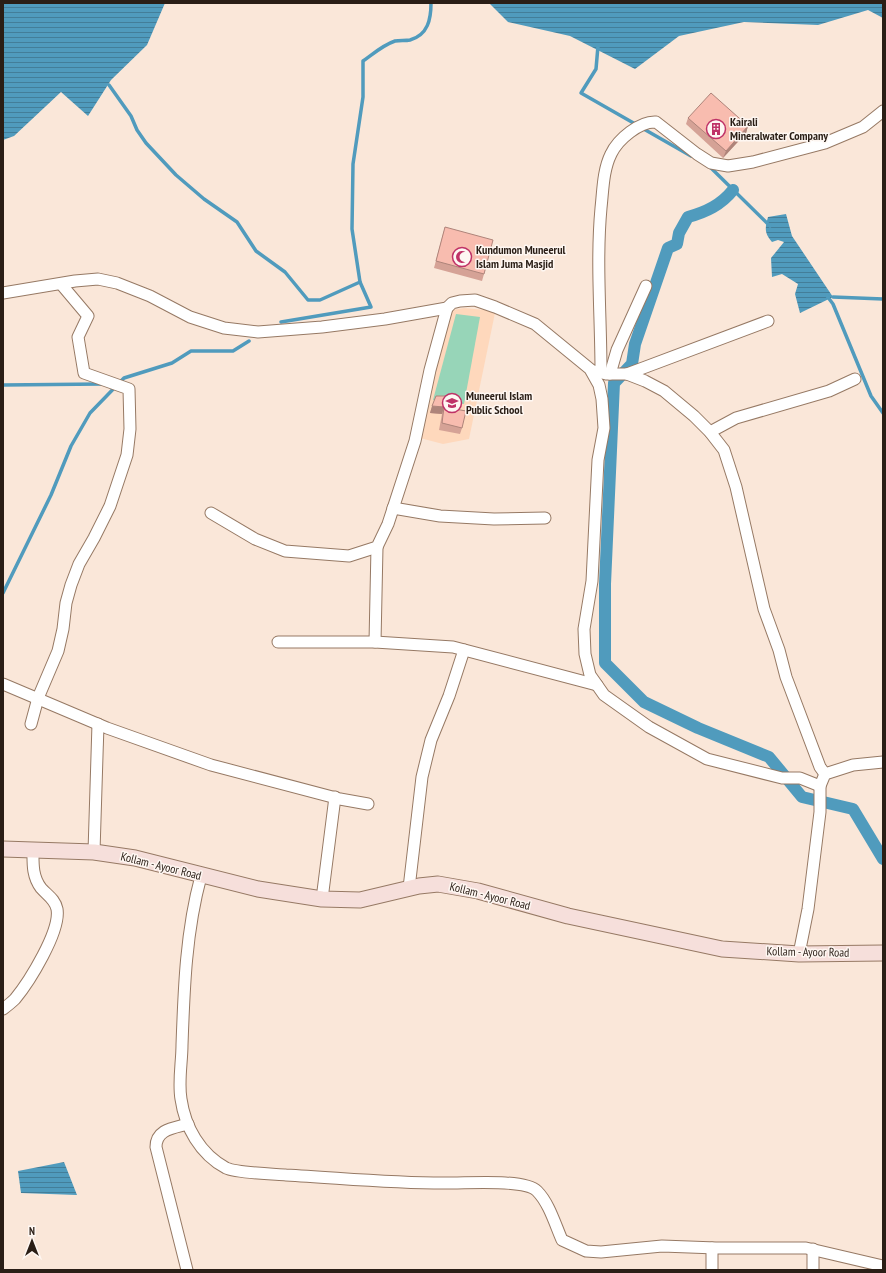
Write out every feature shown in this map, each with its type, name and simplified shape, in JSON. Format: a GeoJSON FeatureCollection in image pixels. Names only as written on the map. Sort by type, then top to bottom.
{"type":"FeatureCollection","features":[{"type":"Feature","properties":{"kind":"main road","name":"Kollam - Ayoor Road"},"geometry":{"type":"LineString","coordinates":[[3,848],[94,852],[135,858],[201,876],[258,889],[322,899],[360,900],[409,888],[438,884],[460,887],[568,916],[722,949],[799,954],[883,953]]}},
{"type":"Feature","properties":{"kind":"street"},"geometry":{"type":"LineString","coordinates":[[616,374],[598,270],[603,188],[610,154],[620,139],[627,133],[656,122],[697,154],[711,162],[728,166],[753,162],[825,143],[863,127],[883,111]]}},
{"type":"Feature","properties":{"kind":"street"},"geometry":{"type":"LineString","coordinates":[[3,293],[98,279],[117,283],[150,296],[190,317],[224,328],[258,332],[322,327],[385,319],[447,308]]}},
{"type":"Feature","properties":{"kind":"street"},"geometry":{"type":"LineString","coordinates":[[31,724],[38,698],[58,651],[63,629],[66,603],[79,564],[94,538],[119,482],[127,455],[130,430],[129,389],[84,373],[78,337],[88,316],[61,284]]}},
{"type":"Feature","properties":{"kind":"street"},"geometry":{"type":"LineString","coordinates":[[616,374],[617,350],[646,286]]}},
{"type":"Feature","properties":{"kind":"street"},"geometry":{"type":"LineString","coordinates":[[375,642],[377,547],[388,524],[416,441],[430,370],[447,308],[452,303],[475,300],[535,324],[590,369],[598,385],[602,399],[604,428],[598,460],[592,581],[584,629],[585,654],[590,674],[604,695],[625,712],[707,759],[787,778],[800,778],[820,786]]}},
{"type":"Feature","properties":{"kind":"street"},"geometry":{"type":"LineString","coordinates":[[616,374],[768,321]]}},
{"type":"Feature","properties":{"kind":"street"},"geometry":{"type":"LineString","coordinates":[[590,369],[645,381],[664,392],[710,432],[724,450],[731,468],[764,609],[779,650],[786,677],[820,767],[825,774]]}},
{"type":"Feature","properties":{"kind":"street"},"geometry":{"type":"LineString","coordinates":[[710,432],[736,418],[828,392],[855,379]]}},
{"type":"Feature","properties":{"kind":"street"},"geometry":{"type":"LineString","coordinates":[[393,508],[440,516],[494,519],[545,518]]}},
{"type":"Feature","properties":{"kind":"street"},"geometry":{"type":"LineString","coordinates":[[211,513],[255,539],[285,551],[349,556],[377,547]]}},
{"type":"Feature","properties":{"kind":"street"},"geometry":{"type":"LineString","coordinates":[[278,642],[375,642],[452,648],[597,685]]}},
{"type":"Feature","properties":{"kind":"street"},"geometry":{"type":"LineString","coordinates":[[409,888],[422,777],[431,740],[449,696],[464,650]]}},
{"type":"Feature","properties":{"kind":"street"},"geometry":{"type":"LineString","coordinates":[[3,684],[98,724],[211,765],[368,804]]}},
{"type":"Feature","properties":{"kind":"street"},"geometry":{"type":"LineString","coordinates":[[94,852],[98,724]]}},
{"type":"Feature","properties":{"kind":"street"},"geometry":{"type":"LineString","coordinates":[[799,954],[808,909],[820,812],[820,786],[825,774],[853,765],[883,762]]}},
{"type":"Feature","properties":{"kind":"street"},"geometry":{"type":"LineString","coordinates":[[322,899],[335,797]]}},
{"type":"Feature","properties":{"kind":"street"},"geometry":{"type":"LineString","coordinates":[[3,1009],[14,1000],[34,970],[50,941],[57,922],[57,909],[52,898],[41,888],[34,873],[33,850]]}},
{"type":"Feature","properties":{"kind":"street"},"geometry":{"type":"LineString","coordinates":[[201,876],[192,908],[188,940],[183,1020],[181,1099],[190,1131],[203,1151],[227,1169],[267,1174],[330,1178],[438,1183],[498,1182],[527,1187],[536,1190],[546,1205],[562,1240],[586,1251],[601,1252],[662,1246],[813,1249],[883,1266]]}},
{"type":"Feature","properties":{"kind":"street"},"geometry":{"type":"LineString","coordinates":[[187,1270],[156,1147],[156,1141],[159,1134],[188,1124]]}},
{"type":"Feature","properties":{"kind":"street"},"geometry":{"type":"LineString","coordinates":[[712,1248],[712,1270]]}},
{"type":"Feature","properties":{"kind":"street"},"geometry":{"type":"LineString","coordinates":[[813,1249],[813,1270]]}},
{"type":"Feature","properties":{"kind":"shaded area","name":"Muneerul Islam Public School"},"geometry":{"type":"Polygon","coordinates":[[[464,308],[485,310],[495,313],[469,439],[443,444],[420,438],[444,329],[453,310],[464,308]]]}},
{"type":"Feature","properties":{"kind":"green space"},"geometry":{"type":"Polygon","coordinates":[[[456,314],[480,317],[464,404],[433,400],[456,314]]]}},
{"type":"Feature","properties":{"kind":"water"},"geometry":{"type":"Polygon","coordinates":[[[3,3],[165,3],[147,45],[111,80],[88,116],[61,92],[14,136],[3,140],[3,3]]]}},
{"type":"Feature","properties":{"kind":"water"},"geometry":{"type":"Polygon","coordinates":[[[489,3],[883,3],[883,18],[868,10],[818,25],[744,22],[679,36],[635,69],[570,36],[508,22],[489,3]]]}},
{"type":"Feature","properties":{"kind":"water"},"geometry":{"type":"Polygon","coordinates":[[[786,214],[792,236],[833,297],[800,313],[795,294],[798,284],[782,274],[772,277],[771,258],[784,242],[778,240],[772,242],[769,239],[766,230],[767,221],[768,217],[786,214]]]}},
{"type":"Feature","properties":{"kind":"water"},"geometry":{"type":"Polygon","coordinates":[[[64,1162],[77,1195],[21,1193],[18,1171],[64,1162]]]}},
{"type":"Feature","properties":{"kind":"building","name":"Kairali Mineralwater Company"},"geometry":{"type":"Polygon","coordinates":[[[711,93],[748,126],[726,151],[688,118],[711,93]]]}},
{"type":"Feature","properties":{"kind":"building","name":"Kundumon Muneerul Islam Juma Masjid"},"geometry":{"type":"Polygon","coordinates":[[[445,227],[493,240],[484,274],[436,261],[445,227]]]}},
{"type":"Feature","properties":{"kind":"building"},"geometry":{"type":"Polygon","coordinates":[[[436,396],[446,396],[444,407],[432,406],[436,396]]]}},
{"type":"Feature","properties":{"kind":"building"},"geometry":{"type":"Polygon","coordinates":[[[444,407],[466,411],[462,428],[442,423],[444,407]]]}},
{"type":"Feature","properties":{"kind":"waterway"},"geometry":{"type":"LineString","coordinates":[[281,322],[371,307],[360,282],[352,229],[353,164],[363,97],[363,61],[386,45],[397,41],[410,40],[421,34],[425,30],[429,20],[431,3]]}},
{"type":"Feature","properties":{"kind":"waterway"},"geometry":{"type":"LineString","coordinates":[[598,46],[596,69],[581,93],[637,125]]}},
{"type":"Feature","properties":{"kind":"waterway"},"geometry":{"type":"LineString","coordinates":[[109,85],[131,116],[137,130],[146,143],[176,175],[204,199],[237,222],[256,251],[285,272],[308,300],[320,300],[360,282]]}},
{"type":"Feature","properties":{"kind":"waterway"},"geometry":{"type":"LineString","coordinates":[[642,128],[691,156]]}},
{"type":"Feature","properties":{"kind":"waterway"},"geometry":{"type":"LineString","coordinates":[[708,165],[770,226]]}},
{"type":"Feature","properties":{"kind":"waterway"},"geometry":{"type":"LineString","coordinates":[[733,190],[718,204],[701,213],[688,217],[679,233],[677,244],[668,248],[635,344],[632,364],[614,383],[605,584],[605,663],[644,702],[698,728],[769,757],[802,797],[853,809],[883,859]]}},
{"type":"Feature","properties":{"kind":"waterway"},"geometry":{"type":"LineString","coordinates":[[827,296],[833,304],[871,396],[883,413]]}},
{"type":"Feature","properties":{"kind":"waterway"},"geometry":{"type":"LineString","coordinates":[[833,297],[883,299]]}},
{"type":"Feature","properties":{"kind":"waterway"},"geometry":{"type":"LineString","coordinates":[[3,593],[51,495],[71,446],[90,413],[124,378],[172,363],[191,351],[233,351],[249,341]]}},
{"type":"Feature","properties":{"kind":"waterway"},"geometry":{"type":"LineString","coordinates":[[3,385],[102,384]]}},
{"type":"Feature","properties":{"kind":"place","name":"Kairali Mineralwater Company"},"geometry":{"type":"Point","coordinates":[716,129]}},
{"type":"Feature","properties":{"kind":"place","name":"Kundumon Muneerul Islam Juma Masjid"},"geometry":{"type":"Point","coordinates":[462,257]}},
{"type":"Feature","properties":{"kind":"place","name":"Muneerul Islam Public School"},"geometry":{"type":"Point","coordinates":[452,403]}}]}
